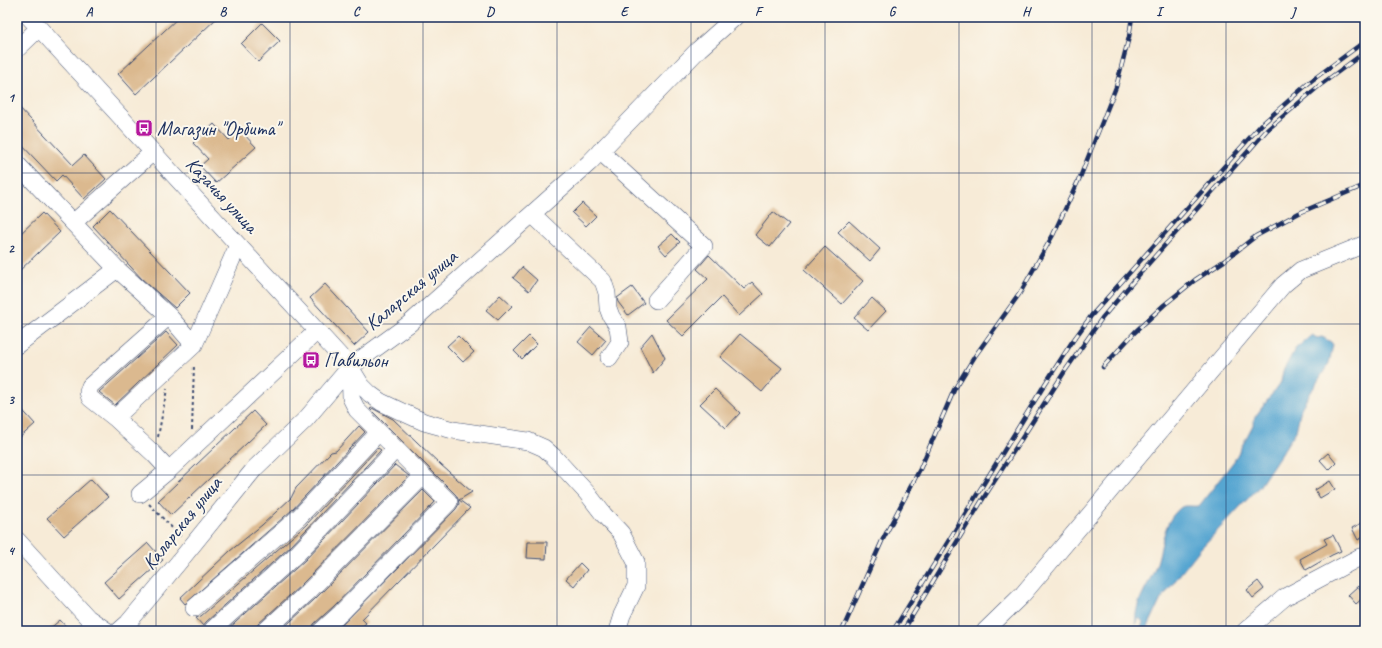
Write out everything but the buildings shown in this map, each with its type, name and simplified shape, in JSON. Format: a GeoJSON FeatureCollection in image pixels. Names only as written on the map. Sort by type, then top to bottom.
{"type":"FeatureCollection","features":[{"type":"Feature","properties":{"kind":"street","name":"Каларская улица"},"geometry":{"type":"LineString","coordinates":[[119,631],[128,623],[255,468],[306,419],[350,368],[408,324],[532,214],[600,151],[699,49],[734,17]]}},
{"type":"Feature","properties":{"kind":"street"},"geometry":{"type":"LineString","coordinates":[[17,49],[34,22]]}},
{"type":"Feature","properties":{"kind":"street","name":"Казачья улица"},"geometry":{"type":"LineString","coordinates":[[34,22],[317,331],[350,368],[370,394],[381,402],[400,412],[424,422],[452,430],[528,441],[544,448],[554,457],[587,492],[604,515],[621,533],[636,562],[636,586],[622,615],[617,631]]}},
{"type":"Feature","properties":{"kind":"street"},"geometry":{"type":"LineString","coordinates":[[600,151],[704,246],[656,300]]}},
{"type":"Feature","properties":{"kind":"street"},"geometry":{"type":"LineString","coordinates":[[73,223],[153,152]]}},
{"type":"Feature","properties":{"kind":"street"},"geometry":{"type":"LineString","coordinates":[[17,164],[117,269],[169,316],[194,345]]}},
{"type":"Feature","properties":{"kind":"street"},"geometry":{"type":"LineString","coordinates":[[532,214],[603,281],[608,293],[608,308],[610,316],[618,327],[620,342],[609,358]]}},
{"type":"Feature","properties":{"kind":"street"},"geometry":{"type":"LineString","coordinates":[[985,631],[1023,594],[1283,285],[1301,270],[1365,244]]}},
{"type":"Feature","properties":{"kind":"street"},"geometry":{"type":"LineString","coordinates":[[115,418],[171,368],[194,345],[238,245]]}},
{"type":"Feature","properties":{"kind":"street"},"geometry":{"type":"LineString","coordinates":[[17,345],[117,269]]}},
{"type":"Feature","properties":{"kind":"street"},"geometry":{"type":"LineString","coordinates":[[169,316],[90,386],[88,392],[90,398],[115,418],[169,470]]}},
{"type":"Feature","properties":{"kind":"street"},"geometry":{"type":"LineString","coordinates":[[140,494],[169,470],[317,331]]}},
{"type":"Feature","properties":{"kind":"street"},"geometry":{"type":"LineString","coordinates":[[321,631],[449,502],[357,410],[351,398],[350,368]]}},
{"type":"Feature","properties":{"kind":"street"},"geometry":{"type":"LineString","coordinates":[[194,608],[299,517],[379,432]]}},
{"type":"Feature","properties":{"kind":"street"},"geometry":{"type":"LineString","coordinates":[[213,629],[298,553],[396,449]]}},
{"type":"Feature","properties":{"kind":"street"},"geometry":{"type":"LineString","coordinates":[[265,631],[307,593],[423,476]]}},
{"type":"Feature","properties":{"kind":"street"},"geometry":{"type":"LineString","coordinates":[[17,540],[88,618],[107,631]]}},
{"type":"Feature","properties":{"kind":"street"},"geometry":{"type":"LineString","coordinates":[[1245,631],[1285,597],[1360,557],[1365,556]]}},
{"type":"Feature","properties":{"kind":"path"},"geometry":{"type":"LineString","coordinates":[[192,448],[194,345]]}},
{"type":"Feature","properties":{"kind":"path"},"geometry":{"type":"LineString","coordinates":[[154,454],[171,368]]}},
{"type":"Feature","properties":{"kind":"path"},"geometry":{"type":"LineString","coordinates":[[140,494],[190,548]]}},
{"type":"Feature","properties":{"kind":"water"},"geometry":{"type":"Polygon","coordinates":[[[1312,335],[1317,338],[1322,337],[1331,342],[1333,345],[1329,363],[1301,408],[1296,431],[1259,487],[1200,549],[1161,599],[1146,631],[1140,631],[1143,622],[1139,618],[1136,624],[1137,608],[1157,563],[1164,534],[1170,521],[1181,507],[1199,506],[1234,461],[1253,425],[1255,417],[1281,382],[1283,371],[1295,349],[1312,335]]]}},
{"type":"Feature","properties":{"kind":"railway"},"geometry":{"type":"LineString","coordinates":[[842,631],[882,541],[920,469],[954,390],[975,356],[1020,293],[1053,235],[1081,175],[1116,87],[1129,37],[1132,17]]}},
{"type":"Feature","properties":{"kind":"railway"},"geometry":{"type":"LineString","coordinates":[[893,631],[1045,384],[1091,316],[1261,125],[1311,81],[1357,47],[1365,43]]}},
{"type":"Feature","properties":{"kind":"railway"},"geometry":{"type":"LineString","coordinates":[[903,631],[981,502],[1065,371],[1102,318],[1267,130],[1319,86],[1365,52]]}},
{"type":"Feature","properties":{"kind":"railway"},"geometry":{"type":"LineString","coordinates":[[1103,367],[1135,332],[1164,305],[1195,280],[1224,261],[1256,236],[1299,213],[1365,185]]}},
{"type":"Feature","properties":{"kind":"place","name":"Магазин \"Орбита\""},"geometry":{"type":"Point","coordinates":[144,128]}},
{"type":"Feature","properties":{"kind":"place","name":"Павильон"},"geometry":{"type":"Point","coordinates":[311,360]}}]}
